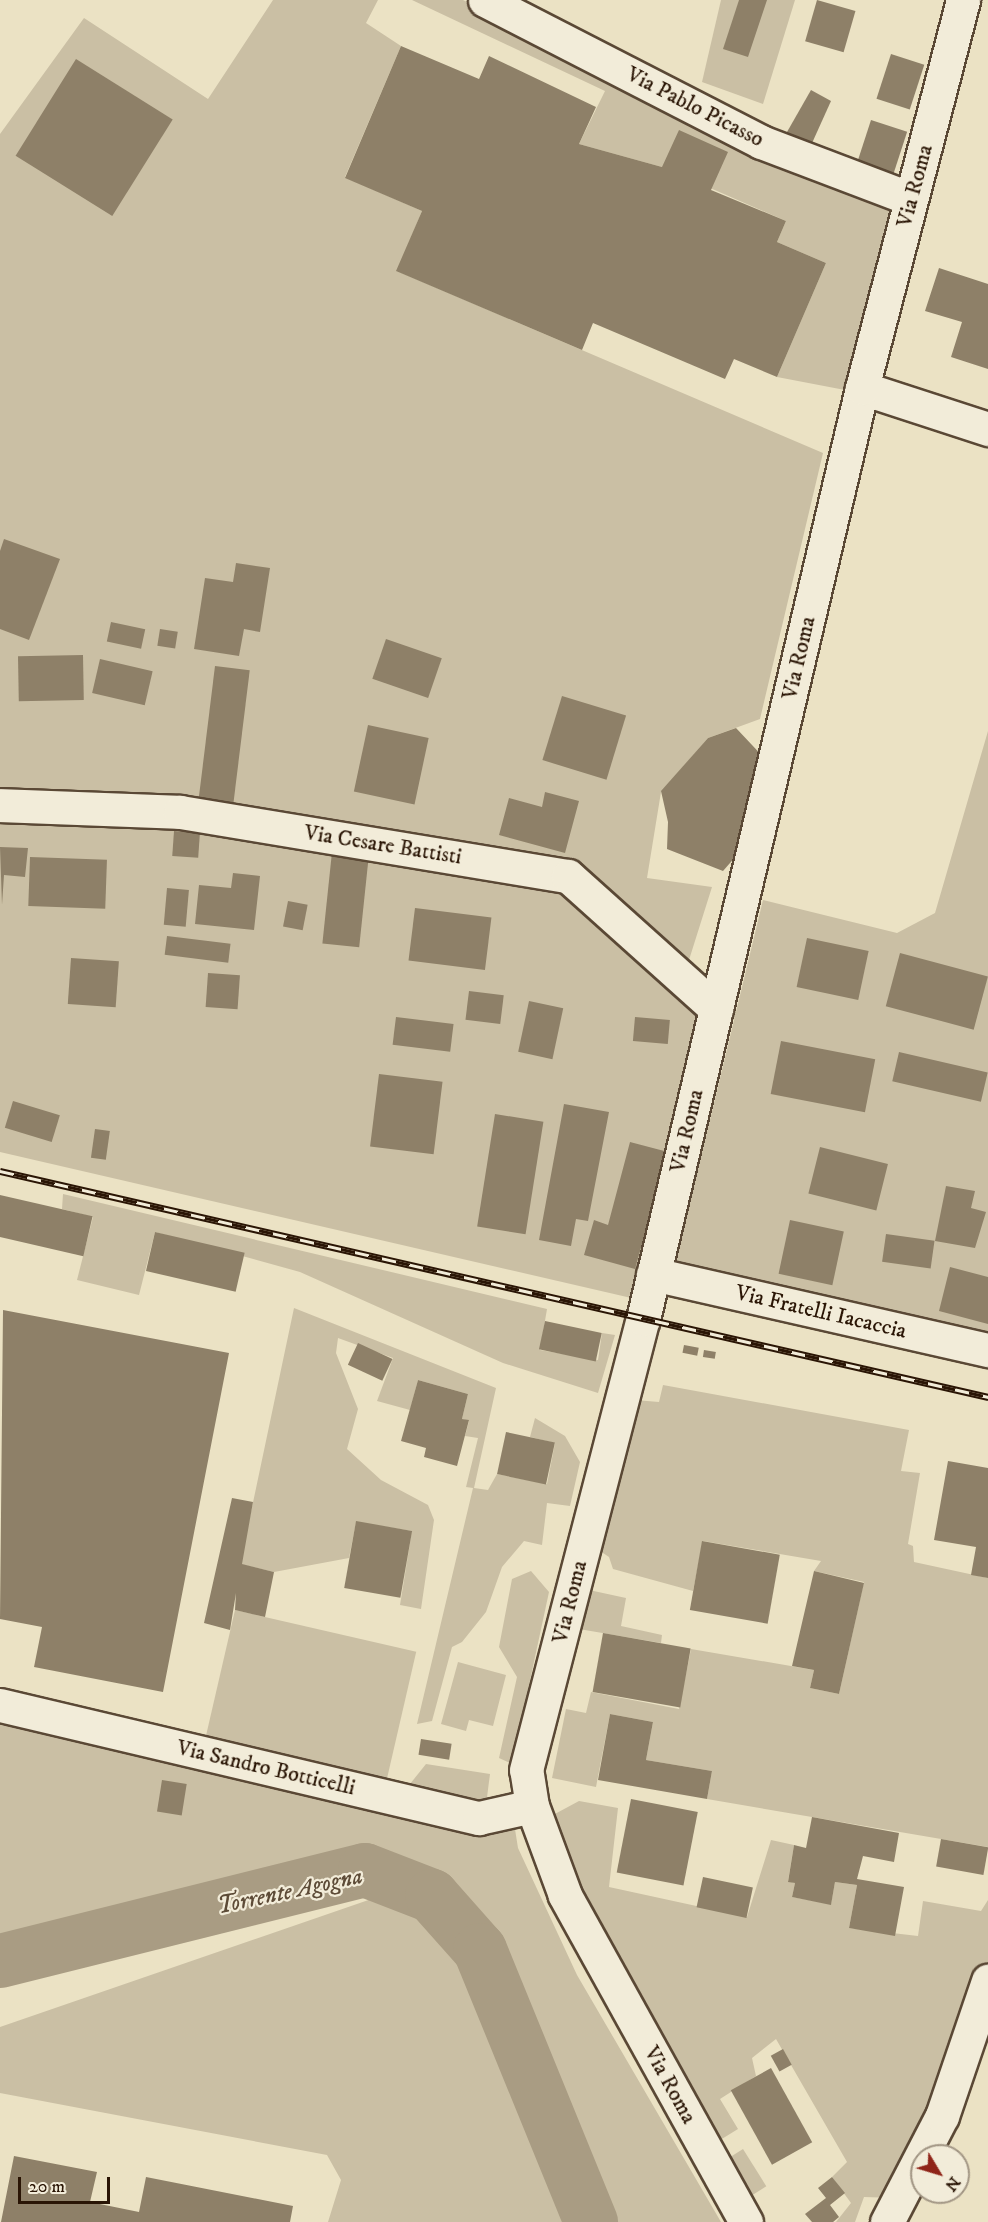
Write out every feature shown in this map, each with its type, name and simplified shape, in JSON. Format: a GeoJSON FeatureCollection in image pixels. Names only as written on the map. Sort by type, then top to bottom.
{"type":"FeatureCollection","features":[{"type":"Feature","properties":{"kind":"street","name":"Via Pablo Picasso"},"geometry":{"type":"LineString","coordinates":[[485,0],[761,142],[911,199]]}},
{"type":"Feature","properties":{"kind":"street","name":"Via Roma"},"geometry":{"type":"LineString","coordinates":[[746,2222],[565,1895],[532,1806],[526,1770],[653,1274],[862,388],[963,0]]}},
{"type":"Feature","properties":{"kind":"street"},"geometry":{"type":"LineString","coordinates":[[862,388],[988,429]]}},
{"type":"Feature","properties":{"kind":"street","name":"Via Cesare Battisti"},"geometry":{"type":"LineString","coordinates":[[0,805],[180,812],[568,876],[716,1009]]}},
{"type":"Feature","properties":{"kind":"street","name":"Via Fratelli Iacaccia"},"geometry":{"type":"LineString","coordinates":[[653,1274],[988,1350]]}},
{"type":"Feature","properties":{"kind":"street","name":"Via Sandro Botticelli"},"geometry":{"type":"LineString","coordinates":[[0,1705],[479,1818],[532,1806]]}},
{"type":"Feature","properties":{"kind":"street"},"geometry":{"type":"LineString","coordinates":[[886,2222],[942,2116],[988,1981]]}},
{"type":"Feature","properties":{"kind":"shaded area"},"geometry":{"type":"Polygon","coordinates":[[[273,0],[378,0],[366,23],[401,46],[345,177],[422,211],[397,271],[823,453],[760,719],[708,738],[661,792],[647,878],[712,887],[683,979],[568,876],[0,805],[0,134],[84,18],[208,99],[273,0]]]}},
{"type":"Feature","properties":{"kind":"shaded area"},"geometry":{"type":"Polygon","coordinates":[[[412,0],[463,0],[769,153],[897,204],[845,390],[777,377],[826,263],[777,242],[786,221],[662,167],[579,144],[605,91],[412,0]]]}},
{"type":"Feature","properties":{"kind":"shaded area"},"geometry":{"type":"Polygon","coordinates":[[[721,0],[795,0],[763,104],[702,82],[721,0]]]}},
{"type":"Feature","properties":{"kind":"shaded area"},"geometry":{"type":"Polygon","coordinates":[[[988,731],[988,1336],[674,1269],[763,900],[897,933],[935,913],[988,731]]]}},
{"type":"Feature","properties":{"kind":"shaded area"},"geometry":{"type":"Polygon","coordinates":[[[0,821],[182,824],[557,890],[592,915],[707,1017],[640,1300],[0,1152],[0,821]]]}},
{"type":"Feature","properties":{"kind":"shaded area"},"geometry":{"type":"Polygon","coordinates":[[[63,1194],[547,1309],[540,1350],[598,1360],[602,1333],[615,1335],[598,1393],[503,1363],[300,1272],[155,1232],[139,1295],[77,1280],[93,1217],[62,1209],[63,1194]]]}},
{"type":"Feature","properties":{"kind":"shaded area"},"geometry":{"type":"Polygon","coordinates":[[[294,1308],[496,1388],[474,1488],[488,1490],[497,1474],[547,1484],[555,1443],[530,1437],[535,1418],[565,1436],[580,1462],[570,1506],[547,1503],[542,1545],[524,1541],[502,1567],[486,1612],[462,1642],[452,1647],[432,1721],[417,1724],[473,1488],[466,1487],[478,1438],[465,1436],[469,1421],[462,1419],[468,1394],[418,1380],[410,1410],[377,1401],[393,1358],[338,1338],[336,1353],[358,1409],[347,1449],[381,1480],[428,1505],[434,1520],[421,1609],[400,1605],[412,1531],[356,1522],[349,1558],[274,1572],[240,1564],[294,1308]]]}},
{"type":"Feature","properties":{"kind":"shaded area"},"geometry":{"type":"Polygon","coordinates":[[[663,1385],[909,1430],[901,1471],[920,1473],[908,1544],[913,1546],[914,1562],[988,1578],[988,1847],[707,1799],[712,1771],[646,1760],[653,1722],[610,1714],[596,1787],[552,1778],[566,1709],[586,1713],[591,1692],[679,1709],[691,1649],[814,1670],[810,1688],[839,1694],[864,1582],[814,1571],[821,1561],[703,1541],[693,1591],[613,1569],[609,1557],[597,1549],[635,1400],[659,1402],[663,1385]]]}},
{"type":"Feature","properties":{"kind":"shaded area"},"geometry":{"type":"Polygon","coordinates":[[[531,1571],[549,1592],[512,1764],[499,1758],[517,1677],[499,1647],[512,1579],[531,1571]]]}},
{"type":"Feature","properties":{"kind":"shaded area"},"geometry":{"type":"Polygon","coordinates":[[[589,1590],[626,1598],[621,1626],[662,1635],[661,1643],[579,1629],[589,1590]]]}},
{"type":"Feature","properties":{"kind":"shaded area"},"geometry":{"type":"Polygon","coordinates":[[[235,1610],[416,1652],[387,1779],[206,1738],[235,1610]]]}},
{"type":"Feature","properties":{"kind":"shaded area"},"geometry":{"type":"Polygon","coordinates":[[[458,1662],[506,1675],[493,1726],[469,1720],[466,1731],[441,1724],[458,1662]]]}},
{"type":"Feature","properties":{"kind":"shaded area"},"geometry":{"type":"Polygon","coordinates":[[[11,1716],[514,1823],[518,1848],[577,1975],[721,2222],[600,2222],[483,1946],[434,1891],[365,1867],[0,1955],[0,1725],[5,1726],[11,1716]]]}},
{"type":"Feature","properties":{"kind":"shaded area"},"geometry":{"type":"Polygon","coordinates":[[[426,1764],[490,1774],[486,1805],[402,1794],[426,1764]]]}},
{"type":"Feature","properties":{"kind":"shaded area"},"geometry":{"type":"Polygon","coordinates":[[[579,1801],[618,1808],[609,1887],[747,1917],[771,1840],[794,1845],[788,1881],[795,1883],[792,1897],[831,1904],[835,1882],[857,1885],[849,1928],[918,1936],[923,1901],[981,1911],[988,1900],[988,1973],[917,2144],[910,2144],[910,2162],[895,2198],[864,2197],[855,2222],[836,2222],[851,2203],[832,2177],[847,2162],[776,2039],[752,2058],[756,2076],[720,2099],[738,2129],[712,2145],[551,1836],[553,1815],[579,1801]]]}},
{"type":"Feature","properties":{"kind":"shaded area"},"geometry":{"type":"Polygon","coordinates":[[[383,1895],[447,1925],[494,2015],[579,2222],[328,2222],[341,2180],[327,2155],[0,2093],[0,2027],[383,1895]]]}},
{"type":"Feature","properties":{"kind":"shaded area"},"geometry":{"type":"Polygon","coordinates":[[[743,2149],[766,2186],[749,2197],[725,2160],[743,2149]]]}},
{"type":"Feature","properties":{"kind":"building"},"geometry":{"type":"Polygon","coordinates":[[[739,0],[767,0],[748,57],[723,49],[739,0]]]}},
{"type":"Feature","properties":{"kind":"building"},"geometry":{"type":"Polygon","coordinates":[[[817,0],[855,11],[844,52],[805,41],[817,0]]]}},
{"type":"Feature","properties":{"kind":"building"},"geometry":{"type":"Polygon","coordinates":[[[401,46],[479,79],[489,56],[596,107],[579,144],[662,167],[679,130],[728,152],[711,190],[786,221],[777,242],[826,263],[777,377],[734,359],[725,379],[593,323],[582,350],[396,271],[422,211],[345,178],[401,46]]]}},
{"type":"Feature","properties":{"kind":"building"},"geometry":{"type":"Polygon","coordinates":[[[891,54],[924,65],[910,110],[876,99],[891,54]]]}},
{"type":"Feature","properties":{"kind":"building"},"geometry":{"type":"Polygon","coordinates":[[[76,59],[173,119],[112,216],[16,156],[76,59]]]}},
{"type":"Feature","properties":{"kind":"building"},"geometry":{"type":"Polygon","coordinates":[[[811,90],[831,101],[808,152],[783,139],[811,90]]]}},
{"type":"Feature","properties":{"kind":"building"},"geometry":{"type":"Polygon","coordinates":[[[871,120],[907,132],[890,185],[854,173],[871,120]]]}},
{"type":"Feature","properties":{"kind":"building"},"geometry":{"type":"Polygon","coordinates":[[[939,268],[988,284],[988,369],[951,357],[962,322],[925,311],[939,268]]]}},
{"type":"Feature","properties":{"kind":"building"},"geometry":{"type":"Polygon","coordinates":[[[4,539],[60,559],[29,640],[0,629],[0,551],[4,539]]]}},
{"type":"Feature","properties":{"kind":"building"},"geometry":{"type":"Polygon","coordinates":[[[236,563],[270,568],[260,632],[244,629],[239,656],[194,649],[205,578],[233,582],[236,563]]]}},
{"type":"Feature","properties":{"kind":"building"},"geometry":{"type":"Polygon","coordinates":[[[111,622],[145,629],[141,649],[107,642],[111,622]]]}},
{"type":"Feature","properties":{"kind":"building"},"geometry":{"type":"Polygon","coordinates":[[[160,629],[178,632],[175,649],[157,646],[160,629]]]}},
{"type":"Feature","properties":{"kind":"building"},"geometry":{"type":"Polygon","coordinates":[[[386,639],[442,658],[428,698],[372,679],[386,639]]]}},
{"type":"Feature","properties":{"kind":"building"},"geometry":{"type":"Polygon","coordinates":[[[83,655],[84,700],[19,701],[18,656],[83,655]]]}},
{"type":"Feature","properties":{"kind":"building"},"geometry":{"type":"Polygon","coordinates":[[[100,659],[153,671],[145,705],[92,693],[100,659]]]}},
{"type":"Feature","properties":{"kind":"building"},"geometry":{"type":"Polygon","coordinates":[[[215,666],[250,670],[233,804],[199,800],[215,666]]]}},
{"type":"Feature","properties":{"kind":"building"},"geometry":{"type":"Polygon","coordinates":[[[562,696],[626,716],[606,780],[542,760],[562,696]]]}},
{"type":"Feature","properties":{"kind":"building"},"geometry":{"type":"Polygon","coordinates":[[[368,725],[429,738],[415,804],[354,792],[368,725]]]}},
{"type":"Feature","properties":{"kind":"building"},"geometry":{"type":"Polygon","coordinates":[[[736,728],[767,761],[744,847],[723,871],[667,849],[668,822],[661,791],[708,738],[736,728]]]}},
{"type":"Feature","properties":{"kind":"building"},"geometry":{"type":"Polygon","coordinates":[[[545,792],[579,801],[565,853],[499,835],[509,798],[542,807],[545,792]]]}},
{"type":"Feature","properties":{"kind":"building"},"geometry":{"type":"Polygon","coordinates":[[[174,831],[200,833],[198,858],[172,856],[174,831]]]}},
{"type":"Feature","properties":{"kind":"building"},"geometry":{"type":"Polygon","coordinates":[[[0,847],[28,848],[25,877],[4,875],[2,905],[0,847]]]}},
{"type":"Feature","properties":{"kind":"building"},"geometry":{"type":"Polygon","coordinates":[[[332,852],[369,856],[359,947],[322,943],[332,852]]]}},
{"type":"Feature","properties":{"kind":"building"},"geometry":{"type":"Polygon","coordinates":[[[30,857],[107,860],[105,909],[28,906],[30,857]]]}},
{"type":"Feature","properties":{"kind":"building"},"geometry":{"type":"Polygon","coordinates":[[[233,873],[260,876],[254,930],[195,924],[199,885],[231,888],[233,873]]]}},
{"type":"Feature","properties":{"kind":"building"},"geometry":{"type":"Polygon","coordinates":[[[167,888],[189,890],[186,927],[164,925],[167,888]]]}},
{"type":"Feature","properties":{"kind":"building"},"geometry":{"type":"Polygon","coordinates":[[[288,901],[308,905],[303,930],[283,927],[288,901]]]}},
{"type":"Feature","properties":{"kind":"building"},"geometry":{"type":"Polygon","coordinates":[[[415,908],[491,917],[485,970],[409,961],[415,908]]]}},
{"type":"Feature","properties":{"kind":"building"},"geometry":{"type":"Polygon","coordinates":[[[167,936],[231,944],[228,963],[165,955],[167,936]]]}},
{"type":"Feature","properties":{"kind":"building"},"geometry":{"type":"Polygon","coordinates":[[[807,938],[869,951],[858,1000],[797,987],[807,938]]]}},
{"type":"Feature","properties":{"kind":"building"},"geometry":{"type":"Polygon","coordinates":[[[900,953],[988,977],[974,1030],[886,1006],[900,953]]]}},
{"type":"Feature","properties":{"kind":"building"},"geometry":{"type":"Polygon","coordinates":[[[71,958],[119,961],[116,1007],[68,1004],[71,958]]]}},
{"type":"Feature","properties":{"kind":"building"},"geometry":{"type":"Polygon","coordinates":[[[208,973],[240,975],[238,1009],[206,1007],[208,973]]]}},
{"type":"Feature","properties":{"kind":"building"},"geometry":{"type":"Polygon","coordinates":[[[469,991],[504,995],[500,1024],[465,1020],[469,991]]]}},
{"type":"Feature","properties":{"kind":"building"},"geometry":{"type":"Polygon","coordinates":[[[529,1001],[563,1008],[552,1059],[518,1052],[529,1001]]]}},
{"type":"Feature","properties":{"kind":"building"},"geometry":{"type":"Polygon","coordinates":[[[396,1017],[454,1024],[450,1052],[393,1045],[396,1017]]]}},
{"type":"Feature","properties":{"kind":"building"},"geometry":{"type":"Polygon","coordinates":[[[635,1017],[670,1020],[668,1044],[633,1041],[635,1017]]]}},
{"type":"Feature","properties":{"kind":"building"},"geometry":{"type":"Polygon","coordinates":[[[781,1041],[875,1059],[865,1112],[771,1094],[781,1041]]]}},
{"type":"Feature","properties":{"kind":"building"},"geometry":{"type":"Polygon","coordinates":[[[899,1052],[988,1072],[981,1102],[892,1081],[899,1052]]]}},
{"type":"Feature","properties":{"kind":"building"},"geometry":{"type":"Polygon","coordinates":[[[379,1074],[443,1082],[434,1154],[370,1146],[379,1074]]]}},
{"type":"Feature","properties":{"kind":"building"},"geometry":{"type":"Polygon","coordinates":[[[13,1101],[60,1115],[52,1142],[5,1128],[13,1101]]]}},
{"type":"Feature","properties":{"kind":"building"},"geometry":{"type":"Polygon","coordinates":[[[564,1104],[609,1112],[588,1221],[576,1219],[571,1246],[539,1240],[564,1104]]]}},
{"type":"Feature","properties":{"kind":"building"},"geometry":{"type":"Polygon","coordinates":[[[495,1114],[543,1122],[526,1234],[477,1227],[495,1114]]]}},
{"type":"Feature","properties":{"kind":"building"},"geometry":{"type":"Polygon","coordinates":[[[95,1129],[110,1131],[106,1160],[91,1158],[95,1129]]]}},
{"type":"Feature","properties":{"kind":"building"},"geometry":{"type":"Polygon","coordinates":[[[630,1142],[668,1152],[635,1269],[584,1255],[594,1220],[608,1225],[630,1142]]]}},
{"type":"Feature","properties":{"kind":"building"},"geometry":{"type":"Polygon","coordinates":[[[820,1147],[888,1164],[876,1211],[808,1194],[820,1147]]]}},
{"type":"Feature","properties":{"kind":"building"},"geometry":{"type":"Polygon","coordinates":[[[946,1186],[975,1191],[971,1208],[986,1212],[975,1248],[935,1241],[946,1186]]]}},
{"type":"Feature","properties":{"kind":"building"},"geometry":{"type":"Polygon","coordinates":[[[0,1195],[93,1216],[83,1256],[0,1237],[0,1195]]]}},
{"type":"Feature","properties":{"kind":"building"},"geometry":{"type":"Polygon","coordinates":[[[790,1220],[844,1231],[832,1285],[779,1274],[790,1220]]]}},
{"type":"Feature","properties":{"kind":"building"},"geometry":{"type":"Polygon","coordinates":[[[155,1232],[245,1253],[236,1292],[146,1271],[155,1232]]]}},
{"type":"Feature","properties":{"kind":"building"},"geometry":{"type":"Polygon","coordinates":[[[886,1234],[935,1241],[931,1269],[882,1262],[886,1234]]]}},
{"type":"Feature","properties":{"kind":"building"},"geometry":{"type":"Polygon","coordinates":[[[950,1267],[988,1277],[988,1324],[939,1311],[950,1267]]]}},
{"type":"Feature","properties":{"kind":"building"},"geometry":{"type":"Polygon","coordinates":[[[3,1310],[229,1353],[163,1692],[34,1667],[42,1627],[0,1619],[3,1310]]]}},
{"type":"Feature","properties":{"kind":"building"},"geometry":{"type":"Polygon","coordinates":[[[545,1321],[602,1333],[596,1361],[539,1349],[545,1321]]]}},
{"type":"Feature","properties":{"kind":"building"},"geometry":{"type":"Polygon","coordinates":[[[358,1343],[392,1359],[382,1381],[348,1365],[358,1343]]]}},
{"type":"Feature","properties":{"kind":"building"},"geometry":{"type":"Polygon","coordinates":[[[684,1345],[699,1348],[697,1356],[682,1353],[684,1345]]]}},
{"type":"Feature","properties":{"kind":"building"},"geometry":{"type":"Polygon","coordinates":[[[704,1350],[716,1352],[715,1359],[703,1357],[704,1350]]]}},
{"type":"Feature","properties":{"kind":"building"},"geometry":{"type":"Polygon","coordinates":[[[418,1380],[468,1394],[462,1419],[469,1420],[457,1466],[424,1457],[426,1448],[401,1441],[418,1380]]]}},
{"type":"Feature","properties":{"kind":"building"},"geometry":{"type":"Polygon","coordinates":[[[506,1432],[555,1442],[546,1484],[497,1474],[506,1432]]]}},
{"type":"Feature","properties":{"kind":"building"},"geometry":{"type":"Polygon","coordinates":[[[948,1461],[988,1468],[988,1578],[971,1575],[976,1547],[934,1540],[948,1461]]]}},
{"type":"Feature","properties":{"kind":"building"},"geometry":{"type":"Polygon","coordinates":[[[232,1498],[253,1502],[242,1564],[274,1572],[265,1617],[235,1610],[236,1593],[230,1630],[204,1623],[232,1498]]]}},
{"type":"Feature","properties":{"kind":"building"},"geometry":{"type":"Polygon","coordinates":[[[356,1521],[412,1531],[400,1598],[344,1588],[356,1521]]]}},
{"type":"Feature","properties":{"kind":"building"},"geometry":{"type":"Polygon","coordinates":[[[702,1541],[780,1555],[768,1624],[690,1610],[702,1541]]]}},
{"type":"Feature","properties":{"kind":"building"},"geometry":{"type":"Polygon","coordinates":[[[814,1571],[864,1583],[839,1694],[810,1688],[814,1670],[792,1666],[814,1571]]]}},
{"type":"Feature","properties":{"kind":"building"},"geometry":{"type":"Polygon","coordinates":[[[603,1633],[691,1648],[680,1708],[593,1692],[603,1633]]]}},
{"type":"Feature","properties":{"kind":"building"},"geometry":{"type":"Polygon","coordinates":[[[610,1714],[653,1722],[646,1760],[712,1771],[707,1799],[598,1780],[610,1714]]]}},
{"type":"Feature","properties":{"kind":"building"},"geometry":{"type":"Polygon","coordinates":[[[421,1739],[452,1744],[449,1760],[418,1755],[421,1739]]]}},
{"type":"Feature","properties":{"kind":"building"},"geometry":{"type":"Polygon","coordinates":[[[162,1780],[187,1784],[182,1816],[157,1812],[162,1780]]]}},
{"type":"Feature","properties":{"kind":"building"},"geometry":{"type":"Polygon","coordinates":[[[631,1799],[698,1812],[683,1886],[617,1873],[631,1799]]]}},
{"type":"Feature","properties":{"kind":"building"},"geometry":{"type":"Polygon","coordinates":[[[812,1817],[899,1833],[894,1862],[863,1856],[857,1879],[904,1887],[895,1936],[849,1928],[857,1885],[835,1882],[831,1905],[792,1897],[795,1883],[788,1882],[794,1845],[806,1848],[812,1817]]]}},
{"type":"Feature","properties":{"kind":"building"},"geometry":{"type":"Polygon","coordinates":[[[941,1839],[988,1847],[983,1875],[936,1867],[941,1839]]]}},
{"type":"Feature","properties":{"kind":"building"},"geometry":{"type":"Polygon","coordinates":[[[703,1877],[753,1888],[746,1918],[697,1907],[703,1877]]]}},
{"type":"Feature","properties":{"kind":"building"},"geometry":{"type":"Polygon","coordinates":[[[783,2049],[792,2065],[779,2072],[771,2056],[783,2049]]]}},
{"type":"Feature","properties":{"kind":"building"},"geometry":{"type":"Polygon","coordinates":[[[771,2068],[812,2142],[772,2165],[731,2090],[771,2068]]]}},
{"type":"Feature","properties":{"kind":"building"},"geometry":{"type":"Polygon","coordinates":[[[14,2156],[97,2172],[90,2202],[139,2212],[146,2177],[293,2206],[290,2222],[1,2222],[14,2156]]]}},
{"type":"Feature","properties":{"kind":"building"},"geometry":{"type":"Polygon","coordinates":[[[832,2177],[845,2193],[830,2205],[839,2217],[833,2222],[812,2222],[805,2214],[826,2198],[818,2188],[832,2177]]]}},
{"type":"Feature","properties":{"kind":"waterway","name":"Torrente Agogna"},"geometry":{"type":"LineString","coordinates":[[0,1961],[365,1870],[432,1896],[480,1950],[591,2222]]}},
{"type":"Feature","properties":{"kind":"railway"},"geometry":{"type":"LineString","coordinates":[[0,1171],[988,1397]]}}]}
